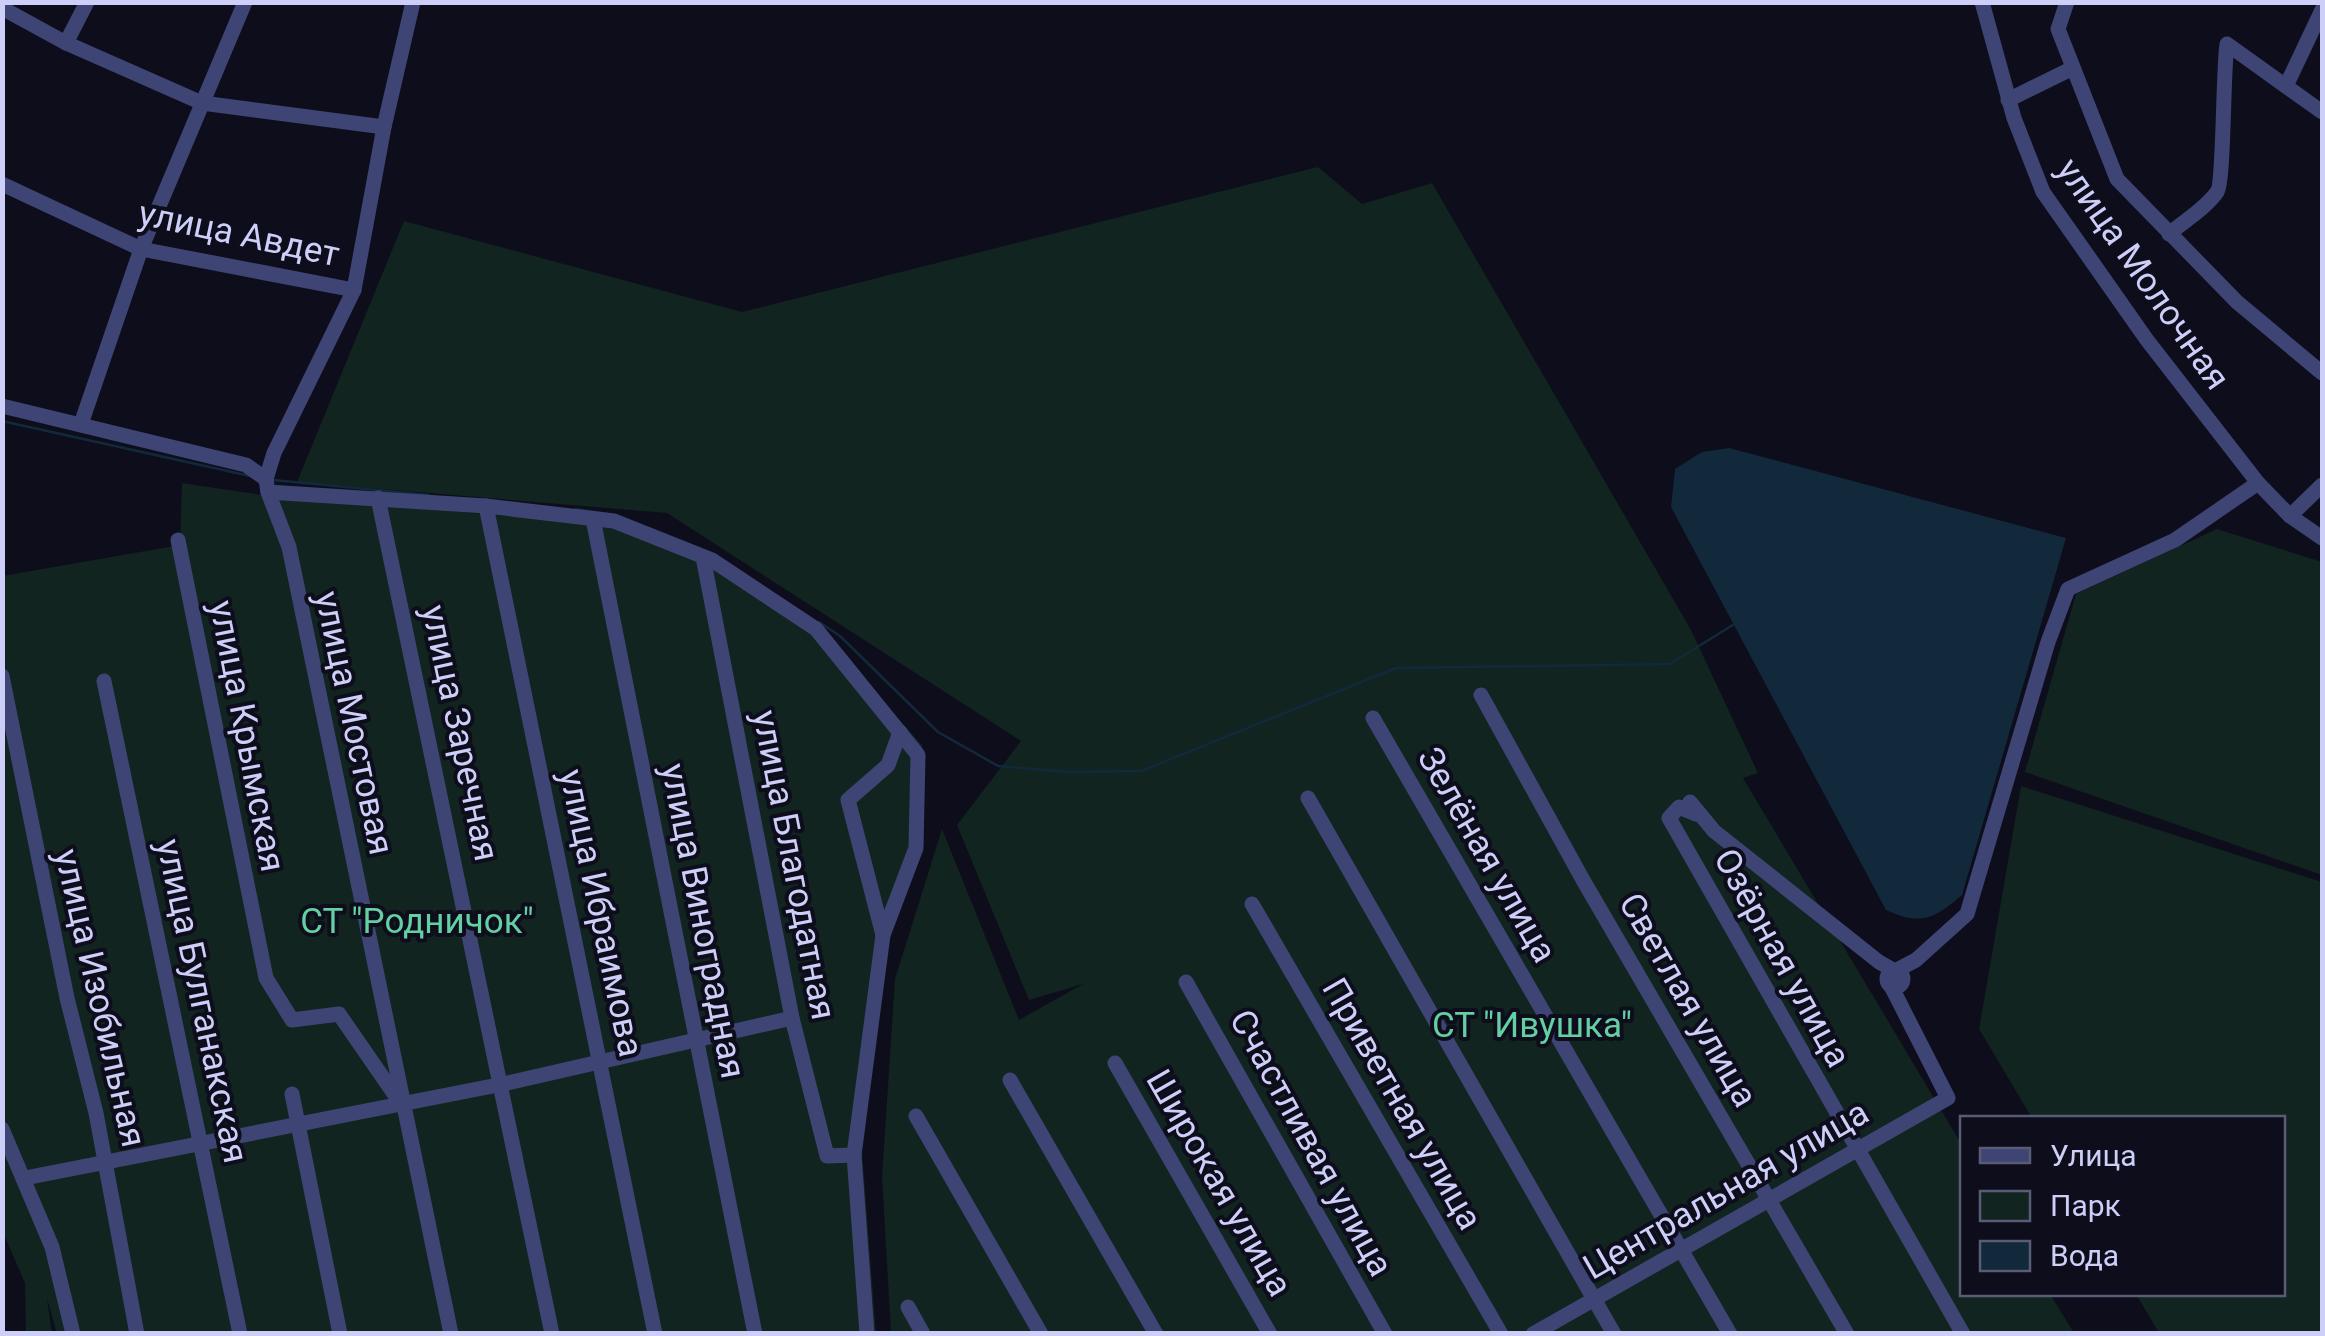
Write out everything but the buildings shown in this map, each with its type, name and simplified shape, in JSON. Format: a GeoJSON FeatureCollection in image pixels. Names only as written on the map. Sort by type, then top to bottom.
{"type":"FeatureCollection","features":[{"type":"Feature","properties":{"kind":"street"},"geometry":{"type":"LineString","coordinates":[[66,43],[87,2]]}},
{"type":"Feature","properties":{"kind":"street"},"geometry":{"type":"LineString","coordinates":[[80,424],[140,249],[245,2]]}},
{"type":"Feature","properties":{"kind":"street"},"geometry":{"type":"LineString","coordinates":[[267,486],[274,453],[354,290],[384,127],[413,2]]}},
{"type":"Feature","properties":{"kind":"street","name":"улица Молочная"},"geometry":{"type":"LineString","coordinates":[[1982,2],[2008,100],[2034,173],[2053,209],[2258,483],[2290,516],[2322,538]]}},
{"type":"Feature","properties":{"kind":"street"},"geometry":{"type":"LineString","coordinates":[[2067,2],[2058,29],[2117,178],[2237,302],[2322,372]]}},
{"type":"Feature","properties":{"kind":"street"},"geometry":{"type":"LineString","coordinates":[[2,8],[66,43],[202,102],[384,127]]}},
{"type":"Feature","properties":{"kind":"street"},"geometry":{"type":"LineString","coordinates":[[2286,86],[2322,10]]}},
{"type":"Feature","properties":{"kind":"street"},"geometry":{"type":"LineString","coordinates":[[2169,234],[2218,191],[2223,173],[2220,128],[2227,44],[2322,112]]}},
{"type":"Feature","properties":{"kind":"street"},"geometry":{"type":"LineString","coordinates":[[2008,100],[2071,68]]}},
{"type":"Feature","properties":{"kind":"street","name":"улица Авдет"},"geometry":{"type":"LineString","coordinates":[[2,184],[140,249],[354,290]]}},
{"type":"Feature","properties":{"kind":"street"},"geometry":{"type":"LineString","coordinates":[[2,406],[246,465],[267,486],[614,521],[704,557],[816,629],[918,755],[916,848],[883,935],[854,1155],[867,1334]]}},
{"type":"Feature","properties":{"kind":"street"},"geometry":{"type":"LineString","coordinates":[[1895,980],[1967,914],[2048,642],[2068,589],[2175,540],[2258,483]]}},
{"type":"Feature","properties":{"kind":"street"},"geometry":{"type":"LineString","coordinates":[[2290,516],[2322,485]]}},
{"type":"Feature","properties":{"kind":"street","name":"улица Мостовая"},"geometry":{"type":"LineString","coordinates":[[267,486],[289,546],[400,1103],[451,1334]]}},
{"type":"Feature","properties":{"kind":"street","name":"улица Заречная"},"geometry":{"type":"LineString","coordinates":[[378,498],[552,1334]]}},
{"type":"Feature","properties":{"kind":"street","name":"улица Ибраимова"},"geometry":{"type":"LineString","coordinates":[[486,506],[654,1334]]}},
{"type":"Feature","properties":{"kind":"street","name":"улица Виноградная"},"geometry":{"type":"LineString","coordinates":[[593,518],[755,1334]]}},
{"type":"Feature","properties":{"kind":"street","name":"улица Крымская"},"geometry":{"type":"LineString","coordinates":[[178,540],[266,978],[292,1020],[339,1014],[400,1103]]}},
{"type":"Feature","properties":{"kind":"street","name":"улица Благодатная"},"geometry":{"type":"LineString","coordinates":[[704,557],[792,1018],[827,1156],[854,1155]]}},
{"type":"Feature","properties":{"kind":"street","name":"улица Изобильная"},"geometry":{"type":"LineString","coordinates":[[2,676],[67,998],[106,1161],[137,1334]]}},
{"type":"Feature","properties":{"kind":"street","name":"улица Булганакская"},"geometry":{"type":"LineString","coordinates":[[104,681],[240,1334]]}},
{"type":"Feature","properties":{"kind":"street","name":"Светлая улица"},"geometry":{"type":"LineString","coordinates":[[1481,695],[1583,880],[1847,1334]]}},
{"type":"Feature","properties":{"kind":"street","name":"Зелёная улица"},"geometry":{"type":"LineString","coordinates":[[1373,718],[1730,1334]]}},
{"type":"Feature","properties":{"kind":"street"},"geometry":{"type":"LineString","coordinates":[[883,935],[848,800],[888,765],[900,732]]}},
{"type":"Feature","properties":{"kind":"street"},"geometry":{"type":"LineString","coordinates":[[1308,798],[1614,1334]]}},
{"type":"Feature","properties":{"kind":"street","name":"Озёрная улица"},"geometry":{"type":"LineString","coordinates":[[1895,980],[1879,962],[1693,808],[1679,807],[1669,818],[1963,1334]]}},
{"type":"Feature","properties":{"kind":"street","name":"Приветная улица"},"geometry":{"type":"LineString","coordinates":[[1252,904],[1501,1334]]}},
{"type":"Feature","properties":{"kind":"street","name":"Центральная улица"},"geometry":{"type":"LineString","coordinates":[[1533,1334],[1948,1098],[1902,1011],[1895,980]]}},
{"type":"Feature","properties":{"kind":"street","name":"Счастливая улица"},"geometry":{"type":"LineString","coordinates":[[1186,982],[1385,1334]]}},
{"type":"Feature","properties":{"kind":"street"},"geometry":{"type":"LineString","coordinates":[[25,1178],[502,1084],[792,1018]]}},
{"type":"Feature","properties":{"kind":"street","name":"Широкая улица"},"geometry":{"type":"LineString","coordinates":[[1115,1063],[1270,1334]]}},
{"type":"Feature","properties":{"kind":"street"},"geometry":{"type":"LineString","coordinates":[[1010,1080],[1156,1334]]}},
{"type":"Feature","properties":{"kind":"street"},"geometry":{"type":"LineString","coordinates":[[292,1094],[340,1334]]}},
{"type":"Feature","properties":{"kind":"street"},"geometry":{"type":"LineString","coordinates":[[916,1116],[1041,1334]]}},
{"type":"Feature","properties":{"kind":"street"},"geometry":{"type":"LineString","coordinates":[[2,1129],[52,1247],[73,1334]]}},
{"type":"Feature","properties":{"kind":"street"},"geometry":{"type":"LineString","coordinates":[[908,1307],[923,1334]]}},
{"type":"Feature","properties":{"kind":"green space","name":"СТ \"Ивушка\""},"geometry":{"type":"Polygon","coordinates":[[[1318,167],[1362,204],[1432,183],[1691,630],[1758,773],[1743,778],[1960,1142],[1960,1296],[2051,1296],[2074,1333],[891,1333],[882,1177],[895,979],[942,829],[1019,1020],[1083,984],[1029,1000],[957,825],[1021,741],[667,513],[297,482],[404,221],[742,312],[1318,167]]]}},
{"type":"Feature","properties":{"kind":"green space","name":"СТ \"Родничок\""},"geometry":{"type":"Polygon","coordinates":[[[182,483],[269,496],[605,524],[722,569],[813,624],[922,745],[920,852],[886,949],[862,1151],[876,1333],[57,1334],[47,1298],[52,1333],[26,1333],[25,1283],[2,1230],[2,576],[180,545],[182,483]]]}},
{"type":"Feature","properties":{"kind":"green space"},"geometry":{"type":"Polygon","coordinates":[[[2217,529],[2322,562],[2322,875],[2025,772],[2076,594],[2217,529]]]}},
{"type":"Feature","properties":{"kind":"green space"},"geometry":{"type":"Polygon","coordinates":[[[2021,786],[2322,882],[2322,1333],[2159,1333],[2137,1296],[2285,1296],[2285,1116],[2031,1116],[1979,1029],[2021,786]]]}},
{"type":"Feature","properties":{"kind":"water"},"geometry":{"type":"Polygon","coordinates":[[[1729,448],[2066,538],[1962,895],[1935,915],[1918,919],[1886,910],[1671,507],[1675,469],[1702,452],[1729,448]]]}},
{"type":"Feature","properties":{"kind":"waterway"},"geometry":{"type":"LineString","coordinates":[[2,421],[250,476]]}},
{"type":"Feature","properties":{"kind":"waterway"},"geometry":{"type":"LineString","coordinates":[[273,480],[429,495]]}},
{"type":"Feature","properties":{"kind":"waterway"},"geometry":{"type":"LineString","coordinates":[[576,509],[608,514]]}},
{"type":"Feature","properties":{"kind":"waterway"},"geometry":{"type":"LineString","coordinates":[[819,622],[840,636],[938,732],[998,766],[1067,772],[1141,771],[1396,668],[1670,664],[1736,623]]}}]}
